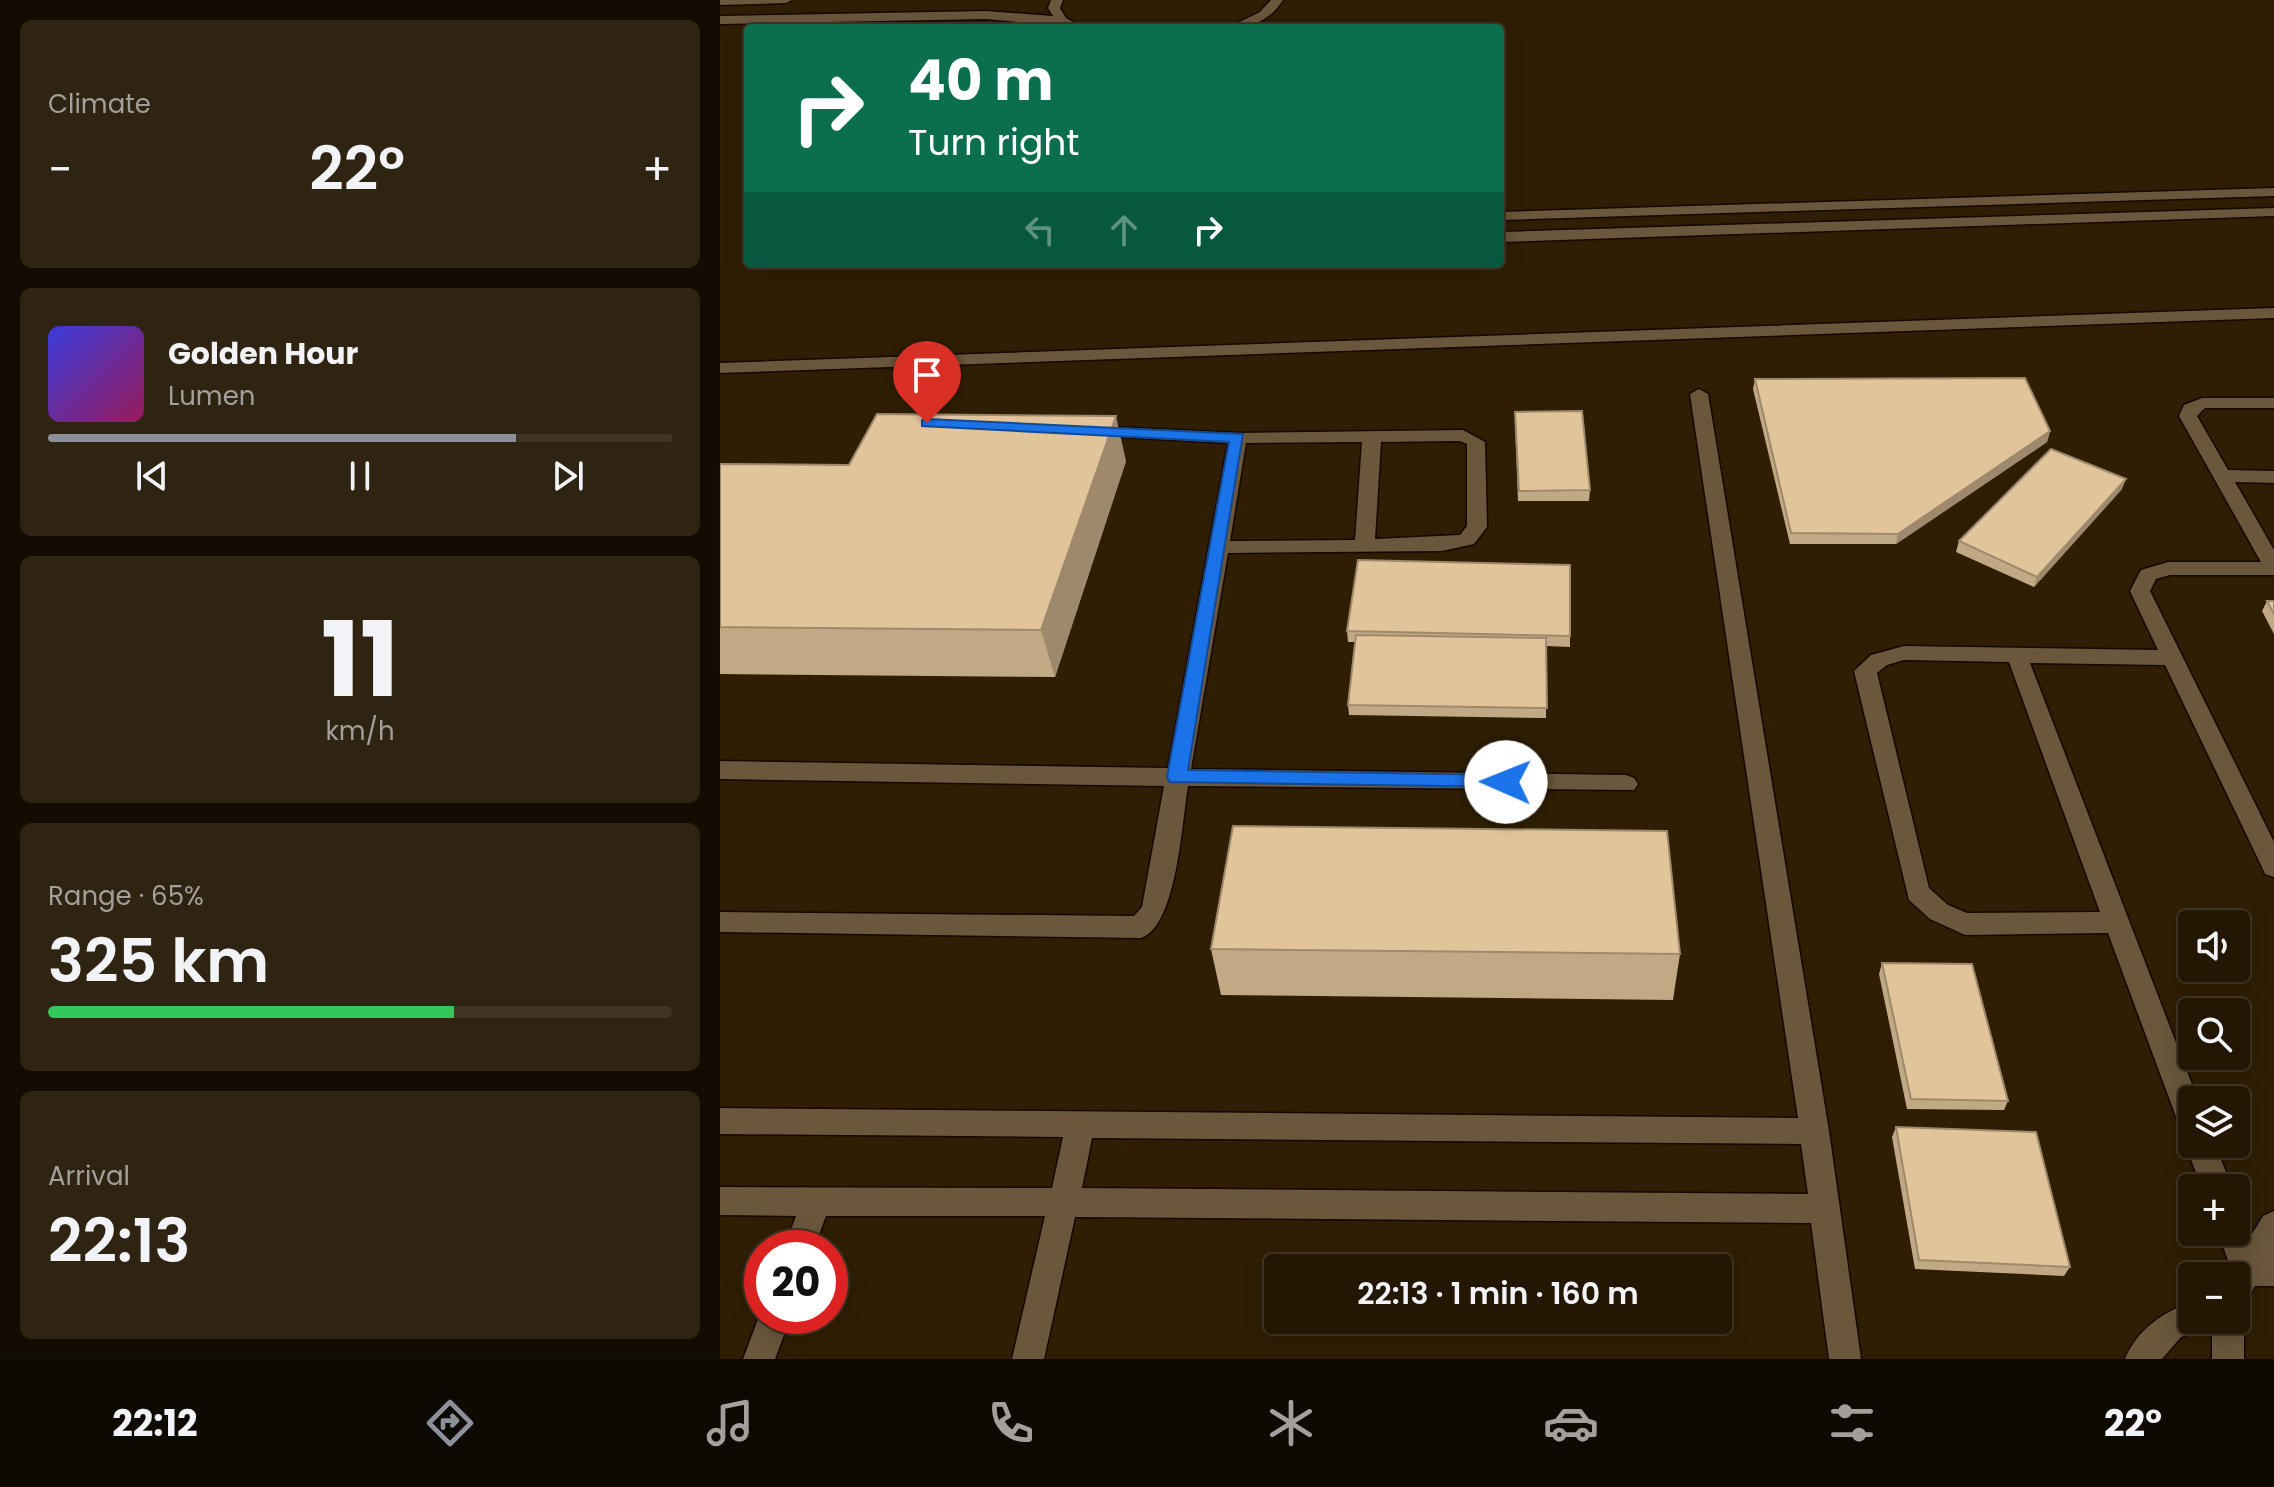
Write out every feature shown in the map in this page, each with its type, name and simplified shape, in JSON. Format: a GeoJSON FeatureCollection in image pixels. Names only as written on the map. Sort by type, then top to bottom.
{"type":"FeatureCollection","features":[{"type":"Feature","properties":{"kind":"lane"},"geometry":{"type":"LineString","coordinates":[[720,2],[786,0]]}},
{"type":"Feature","properties":{"kind":"lane"},"geometry":{"type":"LineString","coordinates":[[1057,0],[1054,8],[1062,20]]}},
{"type":"Feature","properties":{"kind":"lane"},"geometry":{"type":"LineString","coordinates":[[1244,24],[1274,7],[1277,0]]}},
{"type":"Feature","properties":{"kind":"lane"},"geometry":{"type":"LineString","coordinates":[[720,20],[986,15],[1062,20],[1070,24]]}},
{"type":"Feature","properties":{"kind":"lane"},"geometry":{"type":"LineString","coordinates":[[1504,216],[2274,192]]}},
{"type":"Feature","properties":{"kind":"lane"},"geometry":{"type":"LineString","coordinates":[[1504,237],[2274,212]]}},
{"type":"Feature","properties":{"kind":"lane"},"geometry":{"type":"LineString","coordinates":[[720,368],[2274,313]]}},
{"type":"Feature","properties":{"kind":"lane"},"geometry":{"type":"LineString","coordinates":[[1699,394],[1814,1131],[1845,1359]]}},
{"type":"Feature","properties":{"kind":"lane"},"geometry":{"type":"LineString","coordinates":[[2274,403],[2202,403],[2190,409],[2188,416],[2274,568],[2168,568],[2148,575],[2140,591],[2274,867]]}},
{"type":"Feature","properties":{"kind":"lane"},"geometry":{"type":"LineString","coordinates":[[1067,430],[1238,438],[1463,435],[1476,442],[1477,527],[1467,540],[1442,545],[1218,547]]}},
{"type":"Feature","properties":{"kind":"lane"},"geometry":{"type":"LineString","coordinates":[[1365,545],[1372,435]]}},
{"type":"Feature","properties":{"kind":"lane"},"geometry":{"type":"LineString","coordinates":[[720,922],[1141,927],[1154,910],[1238,438]]}},
{"type":"Feature","properties":{"kind":"lane"},"geometry":{"type":"LineString","coordinates":[[2222,476],[2274,477]]}},
{"type":"Feature","properties":{"kind":"lane"},"geometry":{"type":"LineString","coordinates":[[2117,922],[1965,924],[1939,912],[1918,893],[1865,671],[1879,660],[1904,653],[2172,658]]}},
{"type":"Feature","properties":{"kind":"lane"},"geometry":{"type":"LineString","coordinates":[[2017,656],[2178,1086]]}},
{"type":"Feature","properties":{"kind":"lane"},"geometry":{"type":"LineString","coordinates":[[720,770],[1626,784]]}},
{"type":"Feature","properties":{"kind":"lane"},"geometry":{"type":"LineString","coordinates":[[720,1121],[1814,1131]]}},
{"type":"Feature","properties":{"kind":"lane"},"geometry":{"type":"LineString","coordinates":[[1028,1359],[1081,1124]]}},
{"type":"Feature","properties":{"kind":"lane"},"geometry":{"type":"LineString","coordinates":[[720,1201],[1563,1204],[1824,1209]]}},
{"type":"Feature","properties":{"kind":"lane"},"geometry":{"type":"LineString","coordinates":[[806,1230],[816,1202]]}},
{"type":"Feature","properties":{"kind":"lane"},"geometry":{"type":"LineString","coordinates":[[2252,1277],[2274,1226]]}},
{"type":"Feature","properties":{"kind":"lane"},"geometry":{"type":"LineString","coordinates":[[2239,1246],[2252,1277]]}},
{"type":"Feature","properties":{"kind":"lane"},"geometry":{"type":"LineString","coordinates":[[2141,1359],[2170,1326],[2178,1323]]}},
{"type":"Feature","properties":{"kind":"lane"},"geometry":{"type":"LineString","coordinates":[[759,1359],[768,1334]]}},
{"type":"Feature","properties":{"kind":"lane"},"geometry":{"type":"LineString","coordinates":[[2228,1334],[2228,1359]]}},
{"type":"Feature","properties":{"kind":"building"},"geometry":{"type":"Polygon","coordinates":[[[2025,378],[2050,431],[1898,534],[1791,533],[1755,379],[2025,378]]]}},
{"type":"Feature","properties":{"kind":"building"},"geometry":{"type":"Polygon","coordinates":[[[1582,411],[1590,490],[1519,491],[1515,412],[1582,411]]]}},
{"type":"Feature","properties":{"kind":"building"},"geometry":{"type":"Polygon","coordinates":[[[877,414],[1116,416],[1041,630],[720,627],[720,464],[849,465],[877,414]]]}},
{"type":"Feature","properties":{"kind":"building"},"geometry":{"type":"Polygon","coordinates":[[[2051,449],[2126,479],[2037,577],[1959,541],[2051,449]]]}},
{"type":"Feature","properties":{"kind":"building"},"geometry":{"type":"Polygon","coordinates":[[[1358,560],[1570,565],[1570,636],[1347,631],[1358,560]]]}},
{"type":"Feature","properties":{"kind":"building"},"geometry":{"type":"Polygon","coordinates":[[[2267,601],[2274,601],[2274,614],[2267,601]]]}},
{"type":"Feature","properties":{"kind":"building"},"geometry":{"type":"Polygon","coordinates":[[[1356,635],[1546,638],[1547,708],[1348,705],[1356,635]]]}},
{"type":"Feature","properties":{"kind":"building"},"geometry":{"type":"Polygon","coordinates":[[[1233,826],[1667,831],[1680,954],[1211,949],[1233,826]]]}},
{"type":"Feature","properties":{"kind":"building"},"geometry":{"type":"Polygon","coordinates":[[[1882,963],[1972,964],[2008,1101],[1911,1099],[1882,963]]]}},
{"type":"Feature","properties":{"kind":"building"},"geometry":{"type":"Polygon","coordinates":[[[1896,1127],[2036,1132],[2070,1267],[1919,1260],[1896,1127]]]}},
{"type":"Feature","properties":{"kind":"route"},"geometry":{"type":"LineString","coordinates":[[927,423],[1238,438],[1177,777],[1506,782]]}}]}
